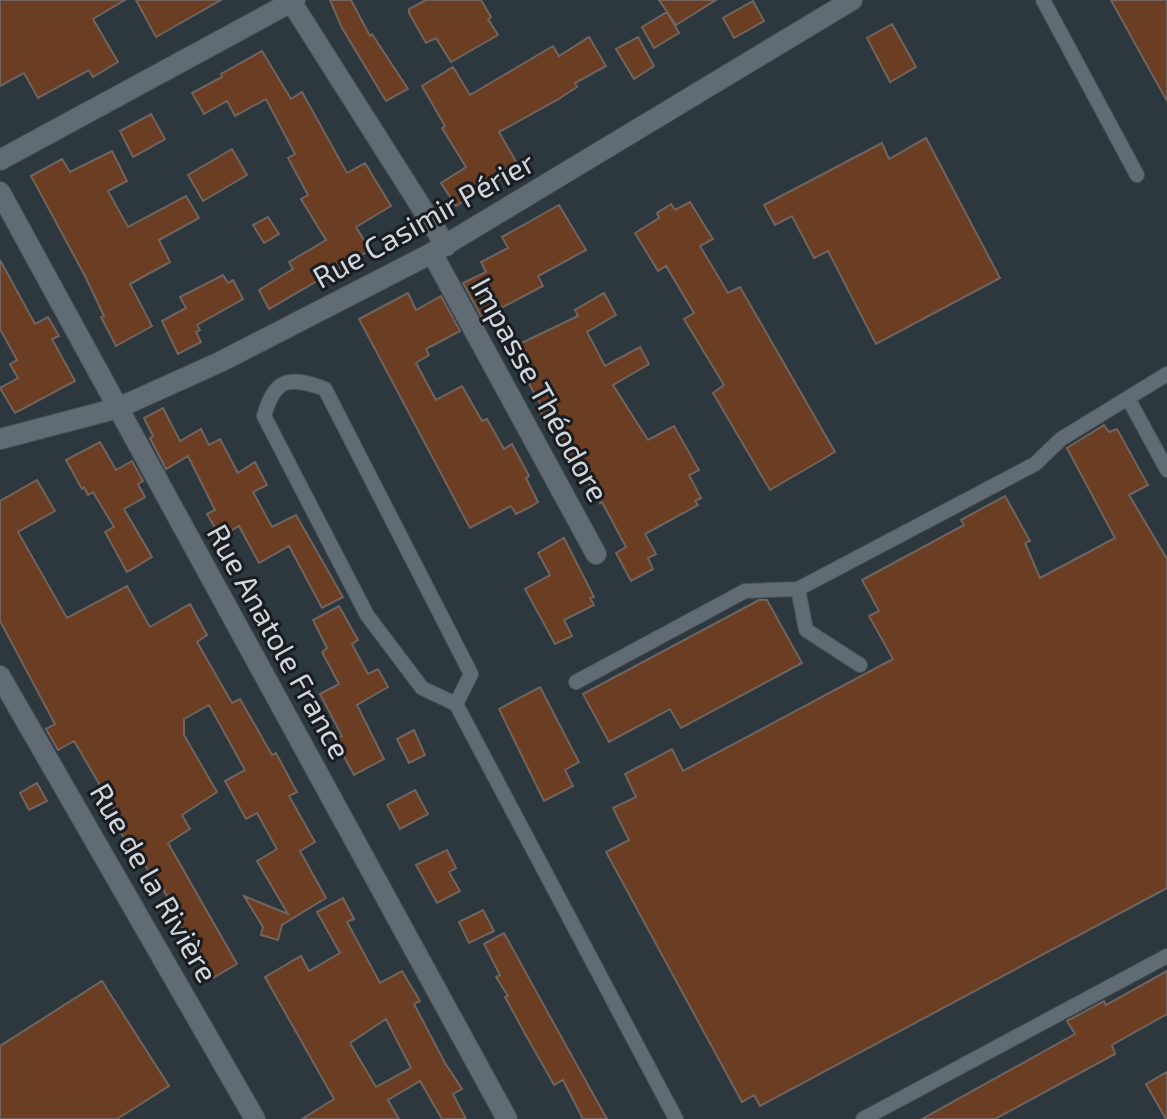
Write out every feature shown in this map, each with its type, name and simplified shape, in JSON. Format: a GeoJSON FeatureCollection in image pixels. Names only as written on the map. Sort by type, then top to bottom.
{"type":"FeatureCollection","features":[{"type":"Feature","properties":{"kind":"street","name":"Rue Casimir Périer"},"geometry":{"type":"LineString","coordinates":[[0,439],[118,408],[220,362],[439,250],[852,0]]}},
{"type":"Feature","properties":{"kind":"street","name":"Impasse Théodore"},"geometry":{"type":"LineString","coordinates":[[292,1],[439,250],[596,554]]}},
{"type":"Feature","properties":{"kind":"street"},"geometry":{"type":"LineString","coordinates":[[0,160],[292,1]]}},
{"type":"Feature","properties":{"kind":"street","name":"Rue Anatole France"},"geometry":{"type":"LineString","coordinates":[[0,192],[40,260],[507,1119]]}},
{"type":"Feature","properties":{"kind":"street","name":"Rue de la Rivière"},"geometry":{"type":"LineString","coordinates":[[0,676],[255,1119]]}},
{"type":"Feature","properties":{"kind":"lane"},"geometry":{"type":"LineString","coordinates":[[1043,0],[1137,175]]}},
{"type":"Feature","properties":{"kind":"lane"},"geometry":{"type":"LineString","coordinates":[[576,682],[745,591],[798,589],[1035,464],[1061,439],[1167,374]]}},
{"type":"Feature","properties":{"kind":"lane"},"geometry":{"type":"LineString","coordinates":[[456,704],[471,674],[325,389],[301,380],[284,384],[270,394],[264,416],[367,615],[422,688],[456,704],[676,1119]]}},
{"type":"Feature","properties":{"kind":"lane"},"geometry":{"type":"LineString","coordinates":[[1129,400],[1167,470]]}},
{"type":"Feature","properties":{"kind":"lane"},"geometry":{"type":"LineString","coordinates":[[798,589],[806,630],[860,665]]}},
{"type":"Feature","properties":{"kind":"lane"},"geometry":{"type":"LineString","coordinates":[[863,1119],[1167,956]]}},
{"type":"Feature","properties":{"kind":"building"},"geometry":{"type":"Polygon","coordinates":[[[0,0],[125,0],[93,19],[118,62],[93,77],[89,70],[38,98],[24,73],[0,86],[0,0]]]}},
{"type":"Feature","properties":{"kind":"building"},"geometry":{"type":"Polygon","coordinates":[[[136,0],[221,0],[156,37],[136,0]]]}},
{"type":"Feature","properties":{"kind":"building"},"geometry":{"type":"Polygon","coordinates":[[[330,0],[351,0],[370,36],[372,34],[408,89],[386,101],[342,28],[330,0]]]}},
{"type":"Feature","properties":{"kind":"building"},"geometry":{"type":"Polygon","coordinates":[[[426,0],[481,0],[498,35],[451,62],[436,38],[426,43],[409,13],[409,9],[426,0]]]}},
{"type":"Feature","properties":{"kind":"building"},"geometry":{"type":"Polygon","coordinates":[[[659,0],[716,0],[676,25],[659,0]]]}},
{"type":"Feature","properties":{"kind":"building"},"geometry":{"type":"Polygon","coordinates":[[[1111,0],[1167,0],[1167,101],[1143,58],[1111,0]]]}},
{"type":"Feature","properties":{"kind":"building"},"geometry":{"type":"Polygon","coordinates":[[[753,1],[764,21],[734,38],[723,18],[753,1]]]}},
{"type":"Feature","properties":{"kind":"building"},"geometry":{"type":"Polygon","coordinates":[[[667,12],[679,33],[654,48],[642,27],[667,12]]]}},
{"type":"Feature","properties":{"kind":"building"},"geometry":{"type":"Polygon","coordinates":[[[892,24],[916,67],[890,82],[867,38],[892,24]]]}},
{"type":"Feature","properties":{"kind":"building"},"geometry":{"type":"Polygon","coordinates":[[[589,37],[606,66],[575,83],[577,87],[557,100],[499,132],[519,167],[456,206],[441,183],[466,167],[442,128],[445,126],[422,86],[453,67],[470,95],[553,46],[559,56],[589,37]]]}},
{"type":"Feature","properties":{"kind":"building"},"geometry":{"type":"Polygon","coordinates":[[[638,37],[654,66],[634,79],[616,49],[638,37]]]}},
{"type":"Feature","properties":{"kind":"building"},"geometry":{"type":"Polygon","coordinates":[[[262,51],[291,99],[302,92],[347,173],[365,163],[391,206],[356,227],[370,250],[269,309],[259,290],[293,269],[289,262],[326,240],[301,199],[308,195],[288,158],[295,154],[266,99],[235,116],[227,101],[204,114],[192,93],[262,51]]]}},
{"type":"Feature","properties":{"kind":"building"},"geometry":{"type":"Polygon","coordinates":[[[151,114],[165,139],[133,157],[120,131],[151,114]]]}},
{"type":"Feature","properties":{"kind":"building"},"geometry":{"type":"Polygon","coordinates":[[[926,138],[1000,278],[876,344],[828,251],[814,258],[792,216],[775,225],[764,205],[882,143],[889,159],[926,138]]]}},
{"type":"Feature","properties":{"kind":"building"},"geometry":{"type":"Polygon","coordinates":[[[232,149],[247,175],[203,201],[188,175],[232,149]]]}},
{"type":"Feature","properties":{"kind":"building"},"geometry":{"type":"Polygon","coordinates":[[[112,151],[127,181],[108,191],[128,227],[186,196],[199,218],[159,240],[170,262],[130,284],[152,326],[116,346],[85,276],[31,176],[62,159],[70,172],[112,151]]]}},
{"type":"Feature","properties":{"kind":"building"},"geometry":{"type":"Polygon","coordinates":[[[690,202],[713,239],[700,246],[728,293],[740,287],[835,452],[770,490],[713,393],[724,385],[684,319],[694,313],[666,266],[658,271],[635,233],[659,218],[657,213],[671,204],[675,210],[690,202]]]}},
{"type":"Feature","properties":{"kind":"building"},"geometry":{"type":"Polygon","coordinates":[[[559,205],[586,250],[538,276],[543,286],[482,318],[463,283],[486,272],[481,262],[508,248],[502,237],[559,205]]]}},
{"type":"Feature","properties":{"kind":"building"},"geometry":{"type":"Polygon","coordinates":[[[268,217],[279,234],[264,243],[253,225],[268,217]]]}},
{"type":"Feature","properties":{"kind":"building"},"geometry":{"type":"Polygon","coordinates":[[[0,260],[35,324],[48,317],[59,336],[52,339],[75,381],[15,413],[0,388],[18,378],[10,364],[17,360],[0,329],[0,260]]]}},
{"type":"Feature","properties":{"kind":"building"},"geometry":{"type":"Polygon","coordinates":[[[223,275],[228,283],[233,280],[243,299],[197,325],[200,330],[196,332],[201,342],[178,354],[162,321],[186,308],[180,297],[223,275]]]}},
{"type":"Feature","properties":{"kind":"building"},"geometry":{"type":"Polygon","coordinates":[[[408,293],[416,310],[441,296],[460,331],[426,349],[429,355],[416,363],[436,400],[462,386],[482,421],[487,419],[504,449],[512,444],[529,476],[526,478],[538,502],[532,506],[516,514],[511,506],[470,528],[359,319],[408,293]]]}},
{"type":"Feature","properties":{"kind":"building"},"geometry":{"type":"Polygon","coordinates":[[[604,293],[616,315],[587,332],[605,366],[640,347],[649,364],[613,385],[648,440],[674,426],[699,470],[689,475],[701,498],[695,501],[698,505],[645,534],[656,554],[648,558],[653,569],[631,581],[616,553],[626,547],[577,462],[573,465],[551,423],[547,425],[538,407],[541,405],[509,349],[578,316],[575,310],[604,293]]]}},
{"type":"Feature","properties":{"kind":"building"},"geometry":{"type":"Polygon","coordinates":[[[163,408],[180,441],[201,429],[209,445],[220,439],[238,473],[255,462],[267,485],[253,492],[272,527],[296,515],[343,597],[322,608],[289,546],[259,563],[239,526],[220,537],[207,514],[215,510],[188,456],[166,469],[150,438],[153,436],[144,418],[163,408]]]}},
{"type":"Feature","properties":{"kind":"building"},"geometry":{"type":"Polygon","coordinates":[[[1104,425],[1109,432],[1117,429],[1148,485],[1129,495],[1167,559],[1167,888],[760,1106],[754,1095],[742,1102],[606,852],[629,840],[613,808],[636,797],[625,774],[672,749],[683,771],[893,659],[869,616],[879,611],[862,580],[964,525],[961,520],[1005,496],[1030,541],[1025,543],[1040,578],[1115,538],[1067,448],[1104,425]]]}},
{"type":"Feature","properties":{"kind":"building"},"geometry":{"type":"Polygon","coordinates":[[[100,442],[116,470],[132,461],[143,481],[138,484],[145,497],[124,509],[152,557],[127,572],[105,532],[114,527],[93,492],[88,495],[84,487],[82,489],[66,460],[100,442]]]}},
{"type":"Feature","properties":{"kind":"building"},"geometry":{"type":"Polygon","coordinates":[[[37,480],[55,511],[18,532],[67,618],[127,586],[150,627],[190,604],[207,635],[197,642],[232,703],[240,699],[272,755],[276,753],[297,792],[289,796],[315,842],[300,851],[326,898],[282,925],[278,940],[261,935],[263,927],[244,896],[288,914],[257,861],[277,849],[257,813],[246,819],[225,781],[245,770],[209,705],[184,719],[184,735],[217,792],[182,815],[190,829],[168,843],[237,964],[213,978],[176,919],[179,917],[156,877],[153,879],[139,854],[135,856],[120,831],[125,828],[74,741],[58,750],[46,729],[55,724],[0,621],[0,501],[37,480]]]}},
{"type":"Feature","properties":{"kind":"building"},"geometry":{"type":"Polygon","coordinates":[[[564,538],[594,597],[590,598],[594,605],[564,620],[572,636],[555,644],[525,589],[550,575],[538,553],[564,538]]]}},
{"type":"Feature","properties":{"kind":"building"},"geometry":{"type":"Polygon","coordinates":[[[759,600],[767,600],[802,663],[681,728],[670,709],[609,742],[583,694],[759,600]]]}},
{"type":"Feature","properties":{"kind":"building"},"geometry":{"type":"Polygon","coordinates":[[[339,606],[358,640],[352,644],[368,674],[378,669],[388,687],[357,705],[384,759],[354,775],[335,740],[342,736],[320,694],[339,684],[322,652],[327,648],[313,620],[339,606]]]}},
{"type":"Feature","properties":{"kind":"building"},"geometry":{"type":"Polygon","coordinates":[[[540,687],[579,762],[565,770],[573,786],[544,801],[499,709],[540,687]]]}},
{"type":"Feature","properties":{"kind":"building"},"geometry":{"type":"Polygon","coordinates":[[[414,730],[425,755],[409,763],[397,739],[414,730]]]}},
{"type":"Feature","properties":{"kind":"building"},"geometry":{"type":"Polygon","coordinates":[[[37,783],[47,801],[29,810],[20,793],[37,783]]]}},
{"type":"Feature","properties":{"kind":"building"},"geometry":{"type":"Polygon","coordinates":[[[415,790],[428,814],[400,829],[387,805],[415,790]]]}},
{"type":"Feature","properties":{"kind":"building"},"geometry":{"type":"Polygon","coordinates":[[[447,850],[456,868],[449,872],[460,891],[437,903],[416,865],[447,850]]]}},
{"type":"Feature","properties":{"kind":"building"},"geometry":{"type":"Polygon","coordinates":[[[343,898],[354,919],[347,922],[380,983],[402,971],[420,1001],[414,1004],[462,1089],[453,1094],[466,1119],[442,1119],[420,1081],[388,1100],[399,1119],[302,1119],[334,1099],[265,977],[301,956],[309,971],[340,953],[317,912],[343,898]],[[386,1019],[350,1043],[376,1087],[411,1068],[386,1019]]]}},
{"type":"Feature","properties":{"kind":"building"},"geometry":{"type":"Polygon","coordinates":[[[483,910],[494,931],[469,943],[459,922],[483,910]]]}},
{"type":"Feature","properties":{"kind":"building"},"geometry":{"type":"Polygon","coordinates":[[[504,933],[607,1119],[583,1119],[563,1080],[554,1085],[528,1039],[505,997],[508,996],[496,977],[500,975],[484,944],[504,933]]]}},
{"type":"Feature","properties":{"kind":"building"},"geometry":{"type":"Polygon","coordinates":[[[1167,971],[1167,1014],[1112,1045],[1115,1054],[995,1119],[922,1119],[1075,1034],[1067,1021],[1104,1001],[1106,1005],[1167,971]]]}},
{"type":"Feature","properties":{"kind":"building"},"geometry":{"type":"Polygon","coordinates":[[[102,981],[169,1086],[117,1119],[0,1119],[0,1046],[102,981]]]}},
{"type":"Feature","properties":{"kind":"building"},"geometry":{"type":"Polygon","coordinates":[[[1167,1072],[1167,1119],[1166,1119],[1146,1084],[1167,1072]]]}}]}
